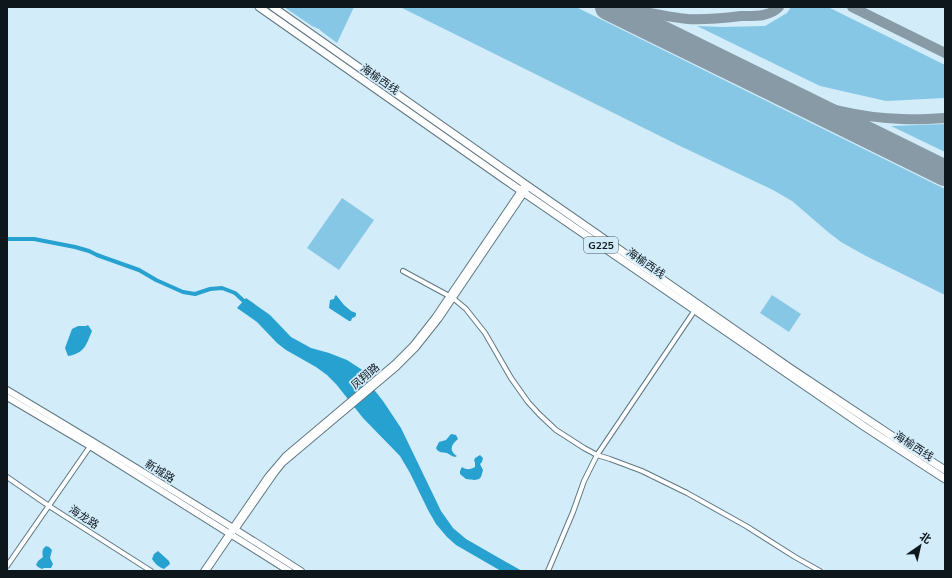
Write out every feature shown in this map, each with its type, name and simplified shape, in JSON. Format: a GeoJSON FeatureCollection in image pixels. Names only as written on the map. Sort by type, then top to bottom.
{"type":"FeatureCollection","features":[{"type":"Feature","properties":{"kind":"highway","name":"海榆西线"},"geometry":{"type":"LineString","coordinates":[[259,7],[522,192],[695,310],[945,470]]}},
{"type":"Feature","properties":{"kind":"highway","name":"海榆西线"},"geometry":{"type":"LineString","coordinates":[[273,7],[527,185],[789,371],[865,427],[945,479]]}},
{"type":"Feature","properties":{"kind":"main road","name":"新城路"},"geometry":{"type":"LineString","coordinates":[[7,390],[232,531],[301,571]]}},
{"type":"Feature","properties":{"kind":"main road","name":"新城路"},"geometry":{"type":"LineString","coordinates":[[7,397],[92,444]]}},
{"type":"Feature","properties":{"kind":"main road","name":"新城路"},"geometry":{"type":"LineString","coordinates":[[232,531],[289,571]]}},
{"type":"Feature","properties":{"kind":"street","name":"凤翔路"},"geometry":{"type":"LineString","coordinates":[[203,571],[274,473],[283,463],[373,385],[413,345],[451,297],[527,185]]}},
{"type":"Feature","properties":{"kind":"street"},"geometry":{"type":"LineString","coordinates":[[403,271],[451,297],[466,309],[485,333],[511,378],[528,402],[556,430],[597,455],[642,471],[687,493],[746,526],[820,571]]}},
{"type":"Feature","properties":{"kind":"street"},"geometry":{"type":"LineString","coordinates":[[548,571],[573,512],[584,481],[597,455],[695,310]]}},
{"type":"Feature","properties":{"kind":"street"},"geometry":{"type":"LineString","coordinates":[[7,566],[92,444]]}},
{"type":"Feature","properties":{"kind":"street","name":"海龙路"},"geometry":{"type":"LineString","coordinates":[[7,477],[49,506],[151,571]]}},
{"type":"Feature","properties":{"kind":"street","name":"凤翔路"},"geometry":{"type":"LineString","coordinates":[[207,571],[232,531]]}},
{"type":"Feature","properties":{"kind":"shaded area"},"geometry":{"type":"Polygon","coordinates":[[[284,7],[354,7],[337,43],[319,29],[284,7]]]}},
{"type":"Feature","properties":{"kind":"shaded area"},"geometry":{"type":"Polygon","coordinates":[[[400,7],[576,7],[945,189],[945,295],[841,242],[792,201],[773,190],[678,145],[400,7]]]}},
{"type":"Feature","properties":{"kind":"shaded area"},"geometry":{"type":"Polygon","coordinates":[[[791,7],[828,7],[945,65],[945,98],[886,101],[820,86],[697,26],[765,26],[787,13],[791,7]]]}},
{"type":"Feature","properties":{"kind":"shaded area"},"geometry":{"type":"Polygon","coordinates":[[[945,124],[945,152],[891,126],[945,124]]]}},
{"type":"Feature","properties":{"kind":"shaded area"},"geometry":{"type":"Polygon","coordinates":[[[342,198],[374,220],[339,270],[307,248],[342,198]]]}},
{"type":"Feature","properties":{"kind":"shaded area"},"geometry":{"type":"Polygon","coordinates":[[[336,295],[344,305],[356,313],[355,317],[352,318],[351,321],[329,308],[330,300],[334,299],[336,295]]]}},
{"type":"Feature","properties":{"kind":"shaded area"},"geometry":{"type":"Polygon","coordinates":[[[772,295],[801,314],[789,332],[760,313],[772,295]]]}},
{"type":"Feature","properties":{"kind":"shaded area"},"geometry":{"type":"Polygon","coordinates":[[[246,298],[270,315],[291,337],[311,348],[347,360],[367,373],[366,378],[368,382],[401,428],[441,511],[453,528],[466,539],[522,571],[501,571],[456,545],[447,537],[436,524],[400,456],[363,418],[327,375],[286,350],[277,343],[257,322],[237,308],[246,298]]]}},
{"type":"Feature","properties":{"kind":"shaded area"},"geometry":{"type":"Polygon","coordinates":[[[88,325],[92,331],[84,348],[74,355],[68,356],[65,348],[72,329],[78,326],[88,325]]]}},
{"type":"Feature","properties":{"kind":"shaded area"},"geometry":{"type":"Polygon","coordinates":[[[451,434],[456,435],[458,439],[452,447],[454,454],[457,456],[455,457],[447,453],[440,452],[436,448],[439,442],[446,440],[451,434]]]}},
{"type":"Feature","properties":{"kind":"shaded area"},"geometry":{"type":"Polygon","coordinates":[[[480,455],[483,458],[480,464],[483,470],[481,477],[475,480],[466,479],[460,474],[462,467],[465,469],[471,469],[475,467],[475,458],[480,455]]]}},
{"type":"Feature","properties":{"kind":"shaded area"},"geometry":{"type":"Polygon","coordinates":[[[46,546],[52,550],[50,558],[53,564],[51,568],[42,569],[36,565],[43,557],[42,554],[46,546]]]}},
{"type":"Feature","properties":{"kind":"shaded area"},"geometry":{"type":"Polygon","coordinates":[[[158,551],[169,561],[170,564],[164,569],[158,566],[152,559],[154,554],[158,551]]]}},
{"type":"Feature","properties":{"kind":"waterway"},"geometry":{"type":"LineString","coordinates":[[7,239],[34,239],[75,247],[139,270],[156,280],[183,292],[195,294],[210,289],[222,288],[235,293],[247,304]]}},
{"type":"Feature","properties":{"kind":"taxiway"},"geometry":{"type":"LineString","coordinates":[[624,7],[664,16],[695,19],[762,15],[771,13],[779,7]]}},
{"type":"Feature","properties":{"kind":"taxiway"},"geometry":{"type":"LineString","coordinates":[[852,7],[945,53]]}},
{"type":"Feature","properties":{"kind":"taxiway"},"geometry":{"type":"LineString","coordinates":[[773,89],[804,101],[852,114],[907,119],[945,118]]}},
{"type":"Feature","properties":{"kind":"runway"},"geometry":{"type":"LineString","coordinates":[[608,7],[945,173]]}}]}
